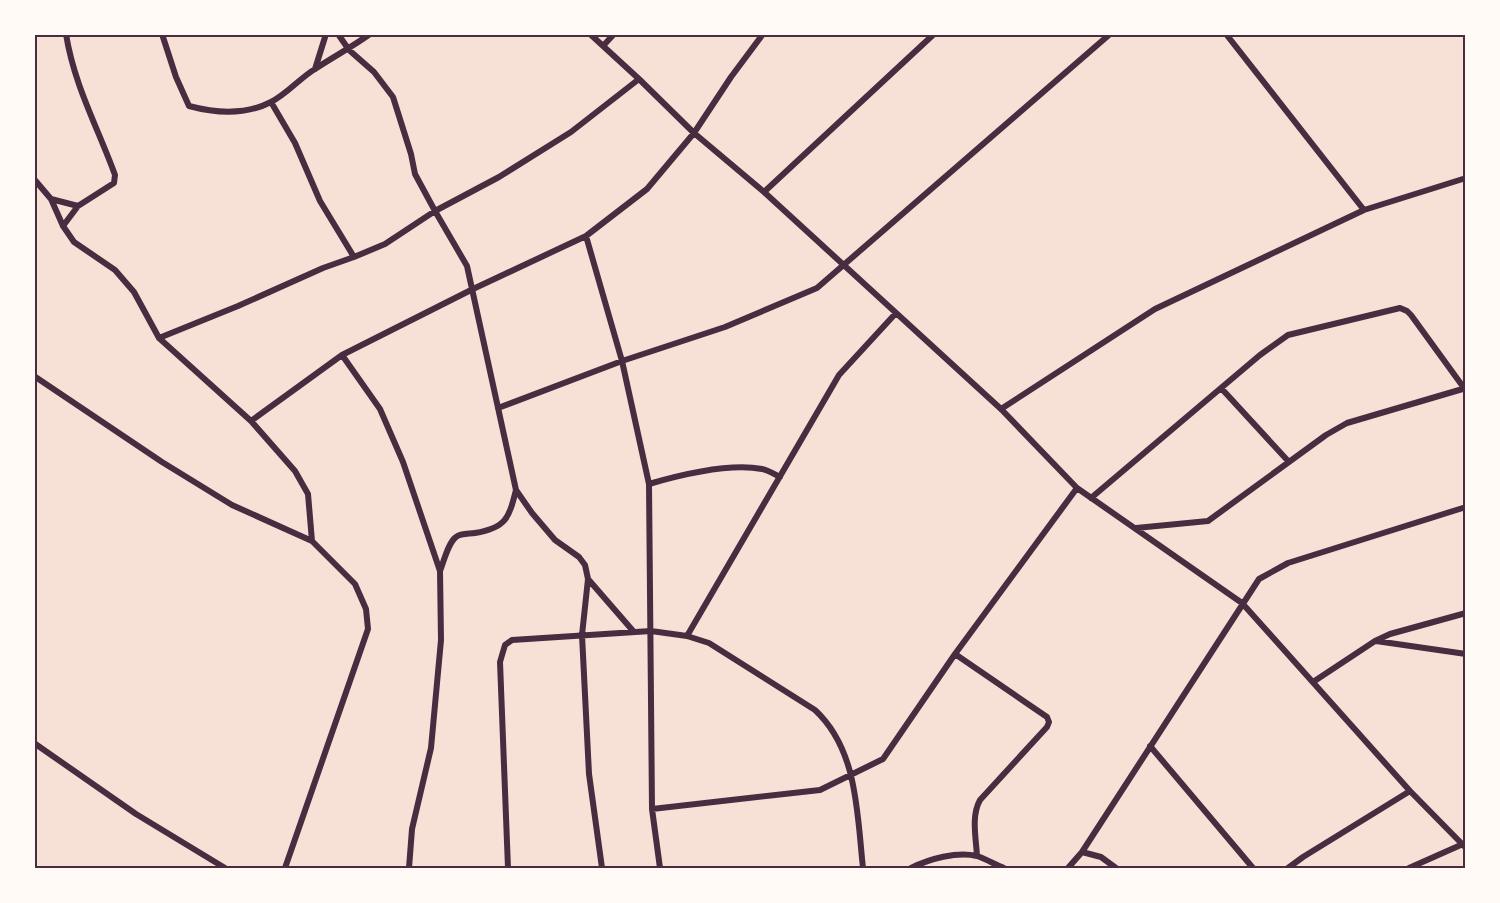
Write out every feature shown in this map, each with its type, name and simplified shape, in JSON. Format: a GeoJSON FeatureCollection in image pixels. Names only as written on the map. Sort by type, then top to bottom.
{"type":"FeatureCollection","features":[{"type":"Feature","properties":{"kind":"street"},"geometry":{"type":"LineString","coordinates":[[63,226],[78,206],[114,183],[116,175],[81,94],[69,54],[66,34]]}},
{"type":"Feature","properties":{"kind":"street"},"geometry":{"type":"LineString","coordinates":[[162,34],[176,77],[189,106],[204,110],[243,111],[271,102],[315,69],[349,50],[370,34]]}},
{"type":"Feature","properties":{"kind":"street"},"geometry":{"type":"LineString","coordinates":[[315,69],[326,34]]}},
{"type":"Feature","properties":{"kind":"street"},"geometry":{"type":"LineString","coordinates":[[338,34],[349,50],[375,72],[393,97],[415,174],[435,212],[464,257],[473,289],[516,490],[555,540],[579,557],[585,565],[588,579],[582,635],[589,774],[602,868]]}},
{"type":"Feature","properties":{"kind":"street"},"geometry":{"type":"LineString","coordinates":[[590,34],[694,133],[764,192],[1001,409],[1077,488],[1242,603],[1410,791],[1465,845],[1409,868]]}},
{"type":"Feature","properties":{"kind":"street"},"geometry":{"type":"LineString","coordinates":[[603,46],[614,34]]}},
{"type":"Feature","properties":{"kind":"street"},"geometry":{"type":"LineString","coordinates":[[251,421],[342,355],[473,289],[586,237],[647,189],[694,133],[763,34]]}},
{"type":"Feature","properties":{"kind":"street"},"geometry":{"type":"LineString","coordinates":[[764,192],[934,34]]}},
{"type":"Feature","properties":{"kind":"street"},"geometry":{"type":"LineString","coordinates":[[498,408],[622,361],[725,327],[817,288],[1110,34]]}},
{"type":"Feature","properties":{"kind":"street"},"geometry":{"type":"LineString","coordinates":[[1226,34],[1364,210]]}},
{"type":"Feature","properties":{"kind":"street"},"geometry":{"type":"LineString","coordinates":[[159,338],[385,244],[571,132],[639,79]]}},
{"type":"Feature","properties":{"kind":"street"},"geometry":{"type":"LineString","coordinates":[[271,102],[295,143],[320,201],[354,257]]}},
{"type":"Feature","properties":{"kind":"street"},"geometry":{"type":"LineString","coordinates":[[1001,409],[1155,309],[1364,210],[1466,178]]}},
{"type":"Feature","properties":{"kind":"street"},"geometry":{"type":"LineString","coordinates":[[34,179],[51,199],[63,226],[74,242],[115,270],[134,292],[159,338],[251,421],[285,458],[308,494],[312,541]]}},
{"type":"Feature","properties":{"kind":"street"},"geometry":{"type":"LineString","coordinates":[[51,199],[78,206]]}},
{"type":"Feature","properties":{"kind":"street"},"geometry":{"type":"LineString","coordinates":[[586,237],[622,361],[649,484],[652,809],[660,868]]}},
{"type":"Feature","properties":{"kind":"street"},"geometry":{"type":"LineString","coordinates":[[1091,498],[1260,355],[1288,335],[1400,308],[1407,310],[1465,388],[1347,423],[1326,435],[1208,521],[1136,528]]}},
{"type":"Feature","properties":{"kind":"street"},"geometry":{"type":"LineString","coordinates":[[687,636],[839,375],[896,313]]}},
{"type":"Feature","properties":{"kind":"street"},"geometry":{"type":"LineString","coordinates":[[342,355],[380,409],[403,462],[440,571],[441,639],[431,748],[412,829],[409,868]]}},
{"type":"Feature","properties":{"kind":"street"},"geometry":{"type":"LineString","coordinates":[[34,376],[162,462],[232,505],[312,541],[355,584],[366,609],[368,629],[285,868]]}},
{"type":"Feature","properties":{"kind":"street"},"geometry":{"type":"LineString","coordinates":[[1221,388],[1289,462]]}},
{"type":"Feature","properties":{"kind":"street"},"geometry":{"type":"LineString","coordinates":[[649,484],[677,476],[741,468],[764,469],[780,477]]}},
{"type":"Feature","properties":{"kind":"street"},"geometry":{"type":"LineString","coordinates":[[652,809],[820,790],[852,776],[887,756],[955,654],[1077,488]]}},
{"type":"Feature","properties":{"kind":"street"},"geometry":{"type":"LineString","coordinates":[[440,571],[455,538],[461,534],[490,529],[501,524],[510,513],[516,490]]}},
{"type":"Feature","properties":{"kind":"street"},"geometry":{"type":"LineString","coordinates":[[1068,868],[1082,852],[1259,579],[1288,563],[1466,507]]}},
{"type":"Feature","properties":{"kind":"street"},"geometry":{"type":"LineString","coordinates":[[588,579],[634,632]]}},
{"type":"Feature","properties":{"kind":"street"},"geometry":{"type":"LineString","coordinates":[[1313,681],[1375,641],[1407,628],[1466,613]]}},
{"type":"Feature","properties":{"kind":"street"},"geometry":{"type":"LineString","coordinates":[[508,868],[500,662],[505,645],[512,640],[651,631],[687,636],[709,643],[815,710],[832,729],[852,776],[863,868]]}},
{"type":"Feature","properties":{"kind":"street"},"geometry":{"type":"LineString","coordinates":[[1375,641],[1466,654]]}},
{"type":"Feature","properties":{"kind":"street"},"geometry":{"type":"LineString","coordinates":[[955,654],[1047,717],[1049,722],[976,807],[977,856]]}},
{"type":"Feature","properties":{"kind":"street"},"geometry":{"type":"LineString","coordinates":[[34,743],[135,814],[225,868]]}},
{"type":"Feature","properties":{"kind":"street"},"geometry":{"type":"LineString","coordinates":[[1150,746],[1253,868]]}},
{"type":"Feature","properties":{"kind":"street"},"geometry":{"type":"LineString","coordinates":[[1288,868],[1410,791]]}},
{"type":"Feature","properties":{"kind":"street"},"geometry":{"type":"LineString","coordinates":[[1082,852],[1101,857],[1116,868]]}},
{"type":"Feature","properties":{"kind":"street"},"geometry":{"type":"LineString","coordinates":[[911,868],[942,858],[961,855],[977,856],[1004,868]]}}]}
